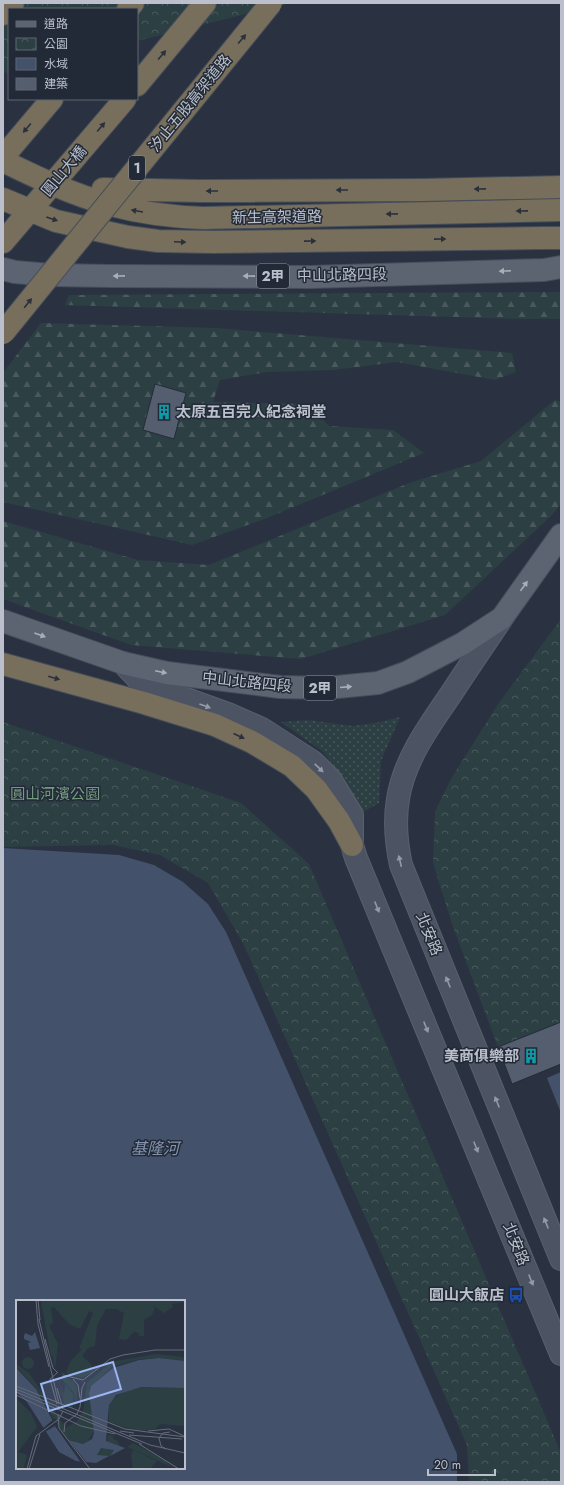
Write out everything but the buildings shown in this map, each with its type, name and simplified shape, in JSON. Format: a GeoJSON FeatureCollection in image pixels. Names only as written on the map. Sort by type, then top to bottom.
{"type":"FeatureCollection","features":[{"type":"Feature","properties":{"kind":"highway"},"geometry":{"type":"LineString","coordinates":[[138,83],[205,3]]}},
{"type":"Feature","properties":{"kind":"highway","name":"汐止五股高架道路"},"geometry":{"type":"LineString","coordinates":[[3,333],[271,3]]}},
{"type":"Feature","properties":{"kind":"highway"},"geometry":{"type":"LineString","coordinates":[[3,157],[51,100]]}},
{"type":"Feature","properties":{"kind":"highway","name":"圓山大橋"},"geometry":{"type":"LineString","coordinates":[[3,242],[124,100]]}},
{"type":"Feature","properties":{"kind":"highway","name":"新生高架道路"},"geometry":{"type":"LineString","coordinates":[[3,161],[39,179],[111,205],[147,213],[186,217],[204,218],[561,210]]}},
{"type":"Feature","properties":{"kind":"highway"},"geometry":{"type":"LineString","coordinates":[[39,179],[82,187],[119,190],[423,190],[561,187]]}},
{"type":"Feature","properties":{"kind":"highway","name":"新生高架道路"},"geometry":{"type":"LineString","coordinates":[[3,199],[56,221],[128,237],[158,241],[213,242],[561,238]]}},
{"type":"Feature","properties":{"kind":"highway"},"geometry":{"type":"LineString","coordinates":[[3,664],[144,703],[215,726],[252,742],[292,766],[316,789],[339,821],[352,845]]}},
{"type":"Feature","properties":{"kind":"main road","name":"中山北路四段"},"geometry":{"type":"LineString","coordinates":[[3,269],[15,272],[50,275],[310,277],[555,270]]}},
{"type":"Feature","properties":{"kind":"main road","name":"中山北路四段"},"geometry":{"type":"LineString","coordinates":[[3,621],[123,663],[167,673],[280,687],[327,688],[353,686],[378,682],[408,672],[462,644],[502,618],[561,535]]}},
{"type":"Feature","properties":{"kind":"main road","name":"北安路"},"geometry":{"type":"LineString","coordinates":[[502,618],[413,753],[406,770],[398,798],[395,832],[401,865],[561,1259]]}},
{"type":"Feature","properties":{"kind":"main road"},"geometry":{"type":"LineString","coordinates":[[123,663],[142,683],[228,714],[262,729],[313,762],[330,779],[352,816],[352,845]]}},
{"type":"Feature","properties":{"kind":"main road","name":"北安路"},"geometry":{"type":"LineString","coordinates":[[352,845],[561,1354]]}},
{"type":"Feature","properties":{"kind":"green space"},"geometry":{"type":"Polygon","coordinates":[[[3,3],[290,3],[138,41],[138,8],[8,8],[8,72],[3,73],[3,3]]]}},
{"type":"Feature","properties":{"kind":"green space"},"geometry":{"type":"Polygon","coordinates":[[[561,292],[561,319],[65,305],[69,295],[561,292]]]}},
{"type":"Feature","properties":{"kind":"green space"},"geometry":{"type":"Polygon","coordinates":[[[41,323],[216,328],[512,353],[516,372],[495,380],[397,362],[333,370],[267,372],[220,380],[213,402],[308,404],[329,426],[393,430],[424,453],[267,518],[192,545],[3,502],[3,373],[41,323]]]}},
{"type":"Feature","properties":{"kind":"green space"},"geometry":{"type":"Polygon","coordinates":[[[555,400],[561,402],[561,504],[552,515],[445,615],[301,659],[131,645],[3,599],[3,521],[138,560],[209,565],[409,483],[481,461],[555,400]]]}},
{"type":"Feature","properties":{"kind":"green space"},"geometry":{"type":"Polygon","coordinates":[[[561,619],[561,1022],[498,1047],[452,924],[433,863],[435,812],[451,779],[498,704],[561,619]]]}},
{"type":"Feature","properties":{"kind":"green space"},"geometry":{"type":"Polygon","coordinates":[[[400,717],[381,761],[379,803],[363,812],[340,774],[322,751],[281,722],[308,720],[353,726],[400,717]]]}},
{"type":"Feature","properties":{"kind":"green space","name":"圓山河濱公園"},"geometry":{"type":"Polygon","coordinates":[[[3,722],[241,803],[309,864],[561,1453],[561,1482],[469,1482],[467,1445],[243,943],[208,883],[160,855],[113,845],[3,847],[3,722]]]}},
{"type":"Feature","properties":{"kind":"water","name":"基隆河"},"geometry":{"type":"Polygon","coordinates":[[[3,848],[119,855],[154,865],[183,882],[208,904],[226,932],[457,1454],[457,1482],[3,1482],[3,848]]]}},
{"type":"Feature","properties":{"kind":"water"},"geometry":{"type":"Polygon","coordinates":[[[561,1072],[561,1113],[547,1078],[561,1072]]]}},
{"type":"Feature","properties":{"kind":"place","name":"太原五百完人紀念祠堂"},"geometry":{"type":"Point","coordinates":[164,412]}},
{"type":"Feature","properties":{"kind":"place","name":"美商俱樂部"},"geometry":{"type":"Point","coordinates":[531,1056]}},
{"type":"Feature","properties":{"kind":"place","name":"圓山大飯店"},"geometry":{"type":"Point","coordinates":[516,1295]}}]}
